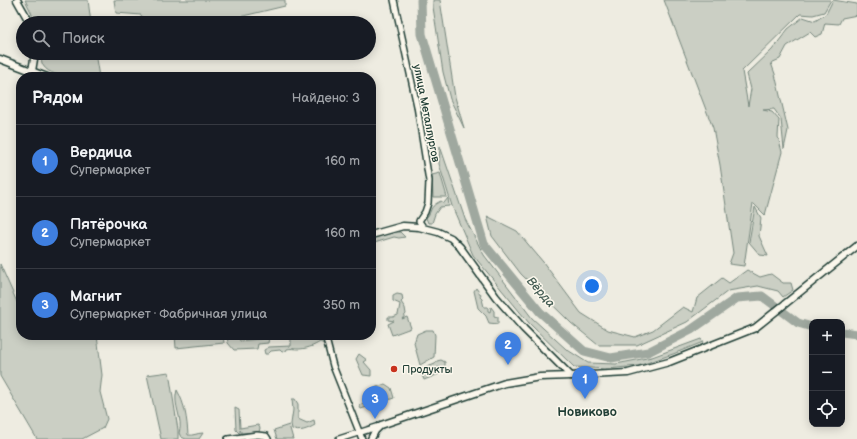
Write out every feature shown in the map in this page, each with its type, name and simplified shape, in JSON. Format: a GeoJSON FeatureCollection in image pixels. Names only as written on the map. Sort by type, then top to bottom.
{"type":"FeatureCollection","features":[{"type":"Feature","properties":{"kind":"street"},"geometry":{"type":"LineString","coordinates":[[17,0],[26,16]]}},
{"type":"Feature","properties":{"kind":"street","name":"улица Металлургов"},"geometry":{"type":"LineString","coordinates":[[394,0],[417,106],[429,181],[428,203],[425,212],[419,221],[423,228]]}},
{"type":"Feature","properties":{"kind":"street"},"geometry":{"type":"LineString","coordinates":[[0,59],[26,72]]}},
{"type":"Feature","properties":{"kind":"street"},"geometry":{"type":"LineString","coordinates":[[30,72],[33,60]]}},
{"type":"Feature","properties":{"kind":"street"},"geometry":{"type":"LineString","coordinates":[[376,234],[403,226],[423,228],[438,232],[451,238],[460,247],[496,297],[524,329],[571,376]]}},
{"type":"Feature","properties":{"kind":"street"},"geometry":{"type":"LineString","coordinates":[[339,439],[505,383],[540,377],[628,373],[669,362],[755,328],[857,246]]}},
{"type":"Feature","properties":{"kind":"street"},"geometry":{"type":"LineString","coordinates":[[326,340],[333,366],[362,439]]}},
{"type":"Feature","properties":{"kind":"street"},"geometry":{"type":"LineString","coordinates":[[371,439],[375,431],[381,425]]}},
{"type":"Feature","properties":{"kind":"street"},"geometry":{"type":"LineString","coordinates":[[228,439],[257,435],[266,436],[268,439]]}},
{"type":"Feature","properties":{"kind":"shaded area"},"geometry":{"type":"Polygon","coordinates":[[[25,0],[88,0],[90,16],[32,16],[25,0]]]}},
{"type":"Feature","properties":{"kind":"shaded area"},"geometry":{"type":"Polygon","coordinates":[[[114,0],[285,0],[285,6],[243,16],[142,16],[116,13],[114,0]]]}},
{"type":"Feature","properties":{"kind":"shaded area"},"geometry":{"type":"Polygon","coordinates":[[[433,0],[440,0],[455,97],[464,128],[450,99],[443,72],[433,0]]]}},
{"type":"Feature","properties":{"kind":"shaded area"},"geometry":{"type":"Polygon","coordinates":[[[664,0],[831,0],[824,12],[813,15],[800,14],[742,71],[748,106],[751,89],[747,74],[772,50],[788,29],[803,17],[815,21],[826,14],[833,0],[857,4],[857,15],[842,18],[839,24],[825,23],[822,34],[815,37],[810,32],[787,46],[780,59],[771,63],[788,130],[784,149],[781,119],[774,109],[763,110],[772,112],[779,120],[778,137],[782,152],[765,215],[753,203],[744,266],[729,264],[733,253],[713,128],[664,0]]]}},
{"type":"Feature","properties":{"kind":"shaded area"},"geometry":{"type":"Polygon","coordinates":[[[42,60],[96,60],[98,72],[51,72],[42,63],[42,60]]]}},
{"type":"Feature","properties":{"kind":"shaded area"},"geometry":{"type":"Polygon","coordinates":[[[440,146],[465,219],[484,255],[532,318],[566,349],[588,363],[616,364],[652,357],[701,339],[703,342],[638,366],[606,369],[574,367],[529,323],[473,255],[452,206],[439,164],[440,146]]]}},
{"type":"Feature","properties":{"kind":"shaded area"},"geometry":{"type":"Polygon","coordinates":[[[440,173],[447,197],[433,197],[432,175],[440,173]]]}},
{"type":"Feature","properties":{"kind":"shaded area"},"geometry":{"type":"Polygon","coordinates":[[[448,198],[449,206],[440,207],[435,214],[432,223],[428,223],[426,218],[432,207],[441,201],[444,203],[448,198]]]}},
{"type":"Feature","properties":{"kind":"shaded area"},"geometry":{"type":"Polygon","coordinates":[[[755,207],[761,218],[759,236],[768,256],[760,255],[749,242],[755,207]]]}},
{"type":"Feature","properties":{"kind":"shaded area"},"geometry":{"type":"Polygon","coordinates":[[[487,216],[517,231],[543,262],[581,313],[608,330],[635,337],[653,330],[683,307],[693,312],[697,298],[722,278],[729,283],[747,270],[760,277],[771,274],[783,283],[791,283],[793,290],[783,297],[778,291],[758,286],[728,291],[687,322],[637,345],[598,345],[571,323],[521,274],[492,236],[487,216]]]}},
{"type":"Feature","properties":{"kind":"shaded area"},"geometry":{"type":"Polygon","coordinates":[[[400,232],[405,237],[394,237],[376,242],[376,237],[389,233],[400,232]]]}},
{"type":"Feature","properties":{"kind":"shaded area"},"geometry":{"type":"Polygon","coordinates":[[[0,264],[16,300],[16,340],[98,340],[102,375],[100,392],[107,419],[103,428],[82,439],[37,439],[0,376],[0,264]]]}},
{"type":"Feature","properties":{"kind":"shaded area"},"geometry":{"type":"Polygon","coordinates":[[[476,288],[481,295],[480,297],[484,307],[488,307],[488,311],[490,312],[491,307],[494,311],[494,316],[498,317],[498,324],[489,323],[486,316],[478,308],[474,291],[476,288]]]}},
{"type":"Feature","properties":{"kind":"shaded area"},"geometry":{"type":"Polygon","coordinates":[[[397,294],[402,295],[403,300],[401,302],[405,308],[406,314],[402,319],[407,317],[411,328],[392,335],[388,324],[394,321],[388,320],[388,317],[398,315],[400,304],[393,301],[393,296],[397,294]]]}},
{"type":"Feature","properties":{"kind":"shaded area"},"geometry":{"type":"Polygon","coordinates":[[[426,330],[433,330],[435,335],[434,357],[420,365],[414,343],[417,334],[426,330]]]}},
{"type":"Feature","properties":{"kind":"shaded area"},"geometry":{"type":"Polygon","coordinates":[[[175,340],[224,340],[224,343],[176,348],[175,340]]]}},
{"type":"Feature","properties":{"kind":"shaded area"},"geometry":{"type":"Polygon","coordinates":[[[228,340],[269,340],[268,343],[258,344],[257,349],[234,350],[228,343],[228,340]]]}},
{"type":"Feature","properties":{"kind":"shaded area"},"geometry":{"type":"Polygon","coordinates":[[[291,340],[328,340],[324,344],[320,342],[307,348],[287,349],[286,351],[282,352],[280,350],[271,351],[268,354],[265,354],[264,350],[269,347],[291,346],[291,340]]]}},
{"type":"Feature","properties":{"kind":"shaded area"},"geometry":{"type":"Polygon","coordinates":[[[359,354],[367,360],[364,362],[371,370],[371,376],[363,375],[356,359],[359,354]]]}},
{"type":"Feature","properties":{"kind":"shaded area"},"geometry":{"type":"Polygon","coordinates":[[[441,360],[445,362],[445,369],[437,368],[439,374],[424,380],[420,370],[441,360]]]}},
{"type":"Feature","properties":{"kind":"shaded area"},"geometry":{"type":"Polygon","coordinates":[[[169,372],[178,439],[161,439],[147,375],[169,372]]]}},
{"type":"Feature","properties":{"kind":"shaded area"},"geometry":{"type":"Polygon","coordinates":[[[385,384],[391,388],[394,398],[361,409],[359,405],[370,401],[369,397],[371,391],[385,384]]]}},
{"type":"Feature","properties":{"kind":"shaded area"},"geometry":{"type":"Polygon","coordinates":[[[177,390],[185,412],[188,435],[203,433],[199,439],[186,439],[181,437],[179,433],[180,422],[176,401],[177,390]]]}},
{"type":"Feature","properties":{"kind":"shaded area"},"geometry":{"type":"Polygon","coordinates":[[[292,399],[295,399],[298,404],[298,419],[307,423],[314,420],[315,425],[301,431],[292,429],[292,399]]]}},
{"type":"Feature","properties":{"kind":"shaded area"},"geometry":{"type":"Polygon","coordinates":[[[235,408],[239,410],[240,428],[258,425],[260,428],[259,432],[242,433],[240,430],[240,434],[236,430],[235,408]]]}},
{"type":"Feature","properties":{"kind":"shaded area"},"geometry":{"type":"Polygon","coordinates":[[[289,425],[293,439],[277,439],[274,430],[289,425]]]}},
{"type":"Feature","properties":{"kind":"waterway","name":"Вёрда"},"geometry":{"type":"LineString","coordinates":[[421,0],[422,34],[484,244],[540,312],[584,351],[611,358],[648,352],[691,330],[737,298],[762,296],[798,323],[809,326]]}},
{"type":"Feature","properties":{"kind":"waterway","name":"Вёрда"},"geometry":{"type":"LineString","coordinates":[[845,332],[857,334]]}},
{"type":"Feature","properties":{"kind":"place","name":"Пятёрочка"},"geometry":{"type":"Point","coordinates":[508,365]}},
{"type":"Feature","properties":{"kind":"place","name":"Продукты"},"geometry":{"type":"Point","coordinates":[394,369]}},
{"type":"Feature","properties":{"kind":"place","name":"Вердица"},"geometry":{"type":"Point","coordinates":[585,399]}},
{"type":"Feature","properties":{"kind":"place","name":"Магнит"},"geometry":{"type":"Point","coordinates":[375,419]}},
{"type":"Feature","properties":{"kind":"district","name":"Новиково"},"geometry":{"type":"Point","coordinates":[587,411]}}]}
